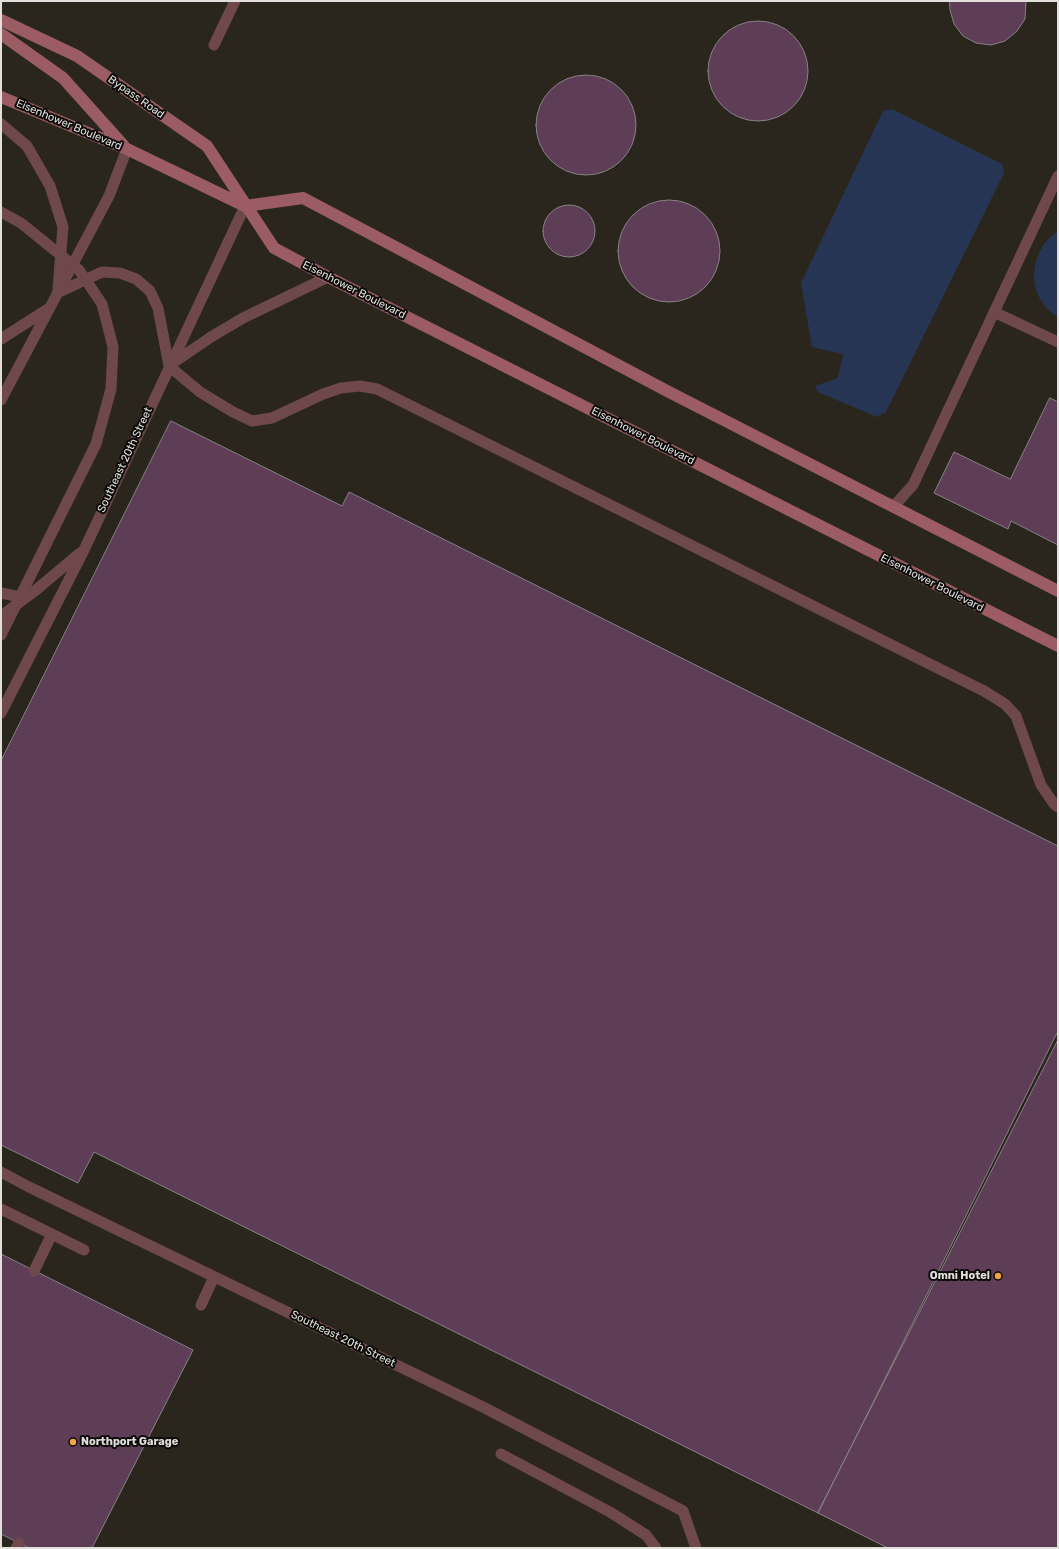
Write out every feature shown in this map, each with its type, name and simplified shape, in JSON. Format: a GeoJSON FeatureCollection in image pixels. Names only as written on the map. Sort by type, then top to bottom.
{"type":"FeatureCollection","features":[{"type":"Feature","properties":{"kind":"street","name":"Bypass Road"},"geometry":{"type":"LineString","coordinates":[[1,20],[77,56],[207,146],[245,206]]}},
{"type":"Feature","properties":{"kind":"street"},"geometry":{"type":"LineString","coordinates":[[1,34],[63,78],[127,149]]}},
{"type":"Feature","properties":{"kind":"street","name":"Eisenhower Boulevard"},"geometry":{"type":"LineString","coordinates":[[1,97],[127,149],[245,206],[274,248],[328,277],[1058,646]]}},
{"type":"Feature","properties":{"kind":"street"},"geometry":{"type":"LineString","coordinates":[[245,206],[303,198],[669,392],[1058,591]]}},
{"type":"Feature","properties":{"kind":"lane"},"geometry":{"type":"LineString","coordinates":[[214,45],[235,1]]}},
{"type":"Feature","properties":{"kind":"lane"},"geometry":{"type":"LineString","coordinates":[[1,124],[27,146],[50,186],[63,227],[57,293]]}},
{"type":"Feature","properties":{"kind":"lane"},"geometry":{"type":"LineString","coordinates":[[1,400],[109,196],[127,149]]}},
{"type":"Feature","properties":{"kind":"lane"},"geometry":{"type":"LineString","coordinates":[[893,507],[913,485],[1058,176]]}},
{"type":"Feature","properties":{"kind":"lane","name":"Southeast 20th Street"},"geometry":{"type":"LineString","coordinates":[[1,713],[84,550],[245,206]]}},
{"type":"Feature","properties":{"kind":"lane"},"geometry":{"type":"LineString","coordinates":[[1,212],[21,223],[79,270],[102,304],[113,346],[111,389],[96,444],[1,635]]}},
{"type":"Feature","properties":{"kind":"lane"},"geometry":{"type":"LineString","coordinates":[[57,293],[102,272],[120,273],[136,279],[150,291],[158,308],[170,366],[200,392],[233,412],[252,421],[272,418],[322,394],[341,388],[360,386],[377,389],[984,691],[1005,704],[1016,716],[1042,785],[1054,804],[1058,807]]}},
{"type":"Feature","properties":{"kind":"lane"},"geometry":{"type":"LineString","coordinates":[[170,366],[211,337],[243,318],[328,277]]}},
{"type":"Feature","properties":{"kind":"lane"},"geometry":{"type":"LineString","coordinates":[[1,339],[49,309]]}},
{"type":"Feature","properties":{"kind":"lane"},"geometry":{"type":"LineString","coordinates":[[994,312],[1058,342]]}},
{"type":"Feature","properties":{"kind":"lane"},"geometry":{"type":"LineString","coordinates":[[1,616],[84,550]]}},
{"type":"Feature","properties":{"kind":"lane"},"geometry":{"type":"LineString","coordinates":[[1,594],[25,598]]}},
{"type":"Feature","properties":{"kind":"lane","name":"Southeast 20th Street"},"geometry":{"type":"LineString","coordinates":[[1,1172],[483,1407],[683,1511],[696,1548]]}},
{"type":"Feature","properties":{"kind":"lane"},"geometry":{"type":"LineString","coordinates":[[1,1209],[84,1250]]}},
{"type":"Feature","properties":{"kind":"lane"},"geometry":{"type":"LineString","coordinates":[[34,1271],[52,1234]]}},
{"type":"Feature","properties":{"kind":"lane"},"geometry":{"type":"LineString","coordinates":[[201,1305],[214,1277]]}},
{"type":"Feature","properties":{"kind":"lane"},"geometry":{"type":"LineString","coordinates":[[501,1454],[610,1512],[646,1535],[656,1548]]}},
{"type":"Feature","properties":{"kind":"shaded area"},"geometry":{"type":"Polygon","coordinates":[[[1,1],[1058,1],[1058,1548],[1,1548],[1,1]]]}},
{"type":"Feature","properties":{"kind":"water"},"geometry":{"type":"Polygon","coordinates":[[[892,109],[1002,164],[1004,173],[886,412],[877,417],[818,392],[815,386],[838,378],[843,354],[812,347],[801,283],[883,111],[892,109]]]}},
{"type":"Feature","properties":{"kind":"water"},"geometry":{"type":"Polygon","coordinates":[[[1058,231],[1058,317],[1047,308],[1039,297],[1034,279],[1036,260],[1040,252],[1051,237],[1058,231]]]}},
{"type":"Feature","properties":{"kind":"building"},"geometry":{"type":"Polygon","coordinates":[[[950,1],[1026,1],[1025,19],[1017,31],[1005,41],[991,45],[976,43],[963,36],[954,24],[950,10],[950,1]]]}},
{"type":"Feature","properties":{"kind":"building"},"geometry":{"type":"Polygon","coordinates":[[[758,21],[777,25],[793,36],[804,52],[808,71],[804,90],[793,106],[777,117],[758,121],[739,117],[723,106],[712,90],[708,71],[712,52],[723,36],[739,25],[758,21]]]}},
{"type":"Feature","properties":{"kind":"building"},"geometry":{"type":"Polygon","coordinates":[[[586,75],[605,79],[621,90],[632,106],[636,125],[632,144],[621,160],[605,171],[586,175],[567,171],[551,160],[540,144],[536,125],[540,106],[551,90],[567,79],[586,75]]]}},
{"type":"Feature","properties":{"kind":"building"},"geometry":{"type":"Polygon","coordinates":[[[669,200],[689,204],[705,215],[716,231],[720,251],[716,271],[705,287],[689,298],[669,302],[649,298],[633,287],[622,271],[618,251],[622,231],[633,215],[649,204],[669,200]]]}},
{"type":"Feature","properties":{"kind":"building"},"geometry":{"type":"Polygon","coordinates":[[[569,205],[579,207],[587,213],[593,221],[595,231],[593,241],[587,249],[579,255],[569,257],[559,255],[551,249],[545,241],[543,231],[545,221],[551,213],[559,207],[569,205]]]}},
{"type":"Feature","properties":{"kind":"building"},"geometry":{"type":"Polygon","coordinates":[[[1050,398],[1058,402],[1058,545],[1011,521],[1008,529],[934,493],[954,452],[1010,479],[1050,398]]]}},
{"type":"Feature","properties":{"kind":"building"},"geometry":{"type":"Polygon","coordinates":[[[171,421],[342,506],[349,492],[1058,846],[1058,1031],[818,1513],[94,1152],[78,1183],[1,1145],[1,761],[171,421]]]}},
{"type":"Feature","properties":{"kind":"building","name":"Omni Hotel"},"geometry":{"type":"Polygon","coordinates":[[[1058,1040],[1058,1548],[888,1548],[818,1513],[1058,1040]]]}},
{"type":"Feature","properties":{"kind":"building","name":"Northport Garage"},"geometry":{"type":"Polygon","coordinates":[[[1,1254],[193,1350],[92,1548],[29,1548],[1,1534],[1,1254]]]}},
{"type":"Feature","properties":{"kind":"place","name":"Omni Hotel"},"geometry":{"type":"Point","coordinates":[998,1276]}},
{"type":"Feature","properties":{"kind":"place","name":"Northport Garage"},"geometry":{"type":"Point","coordinates":[73,1442]}}]}
